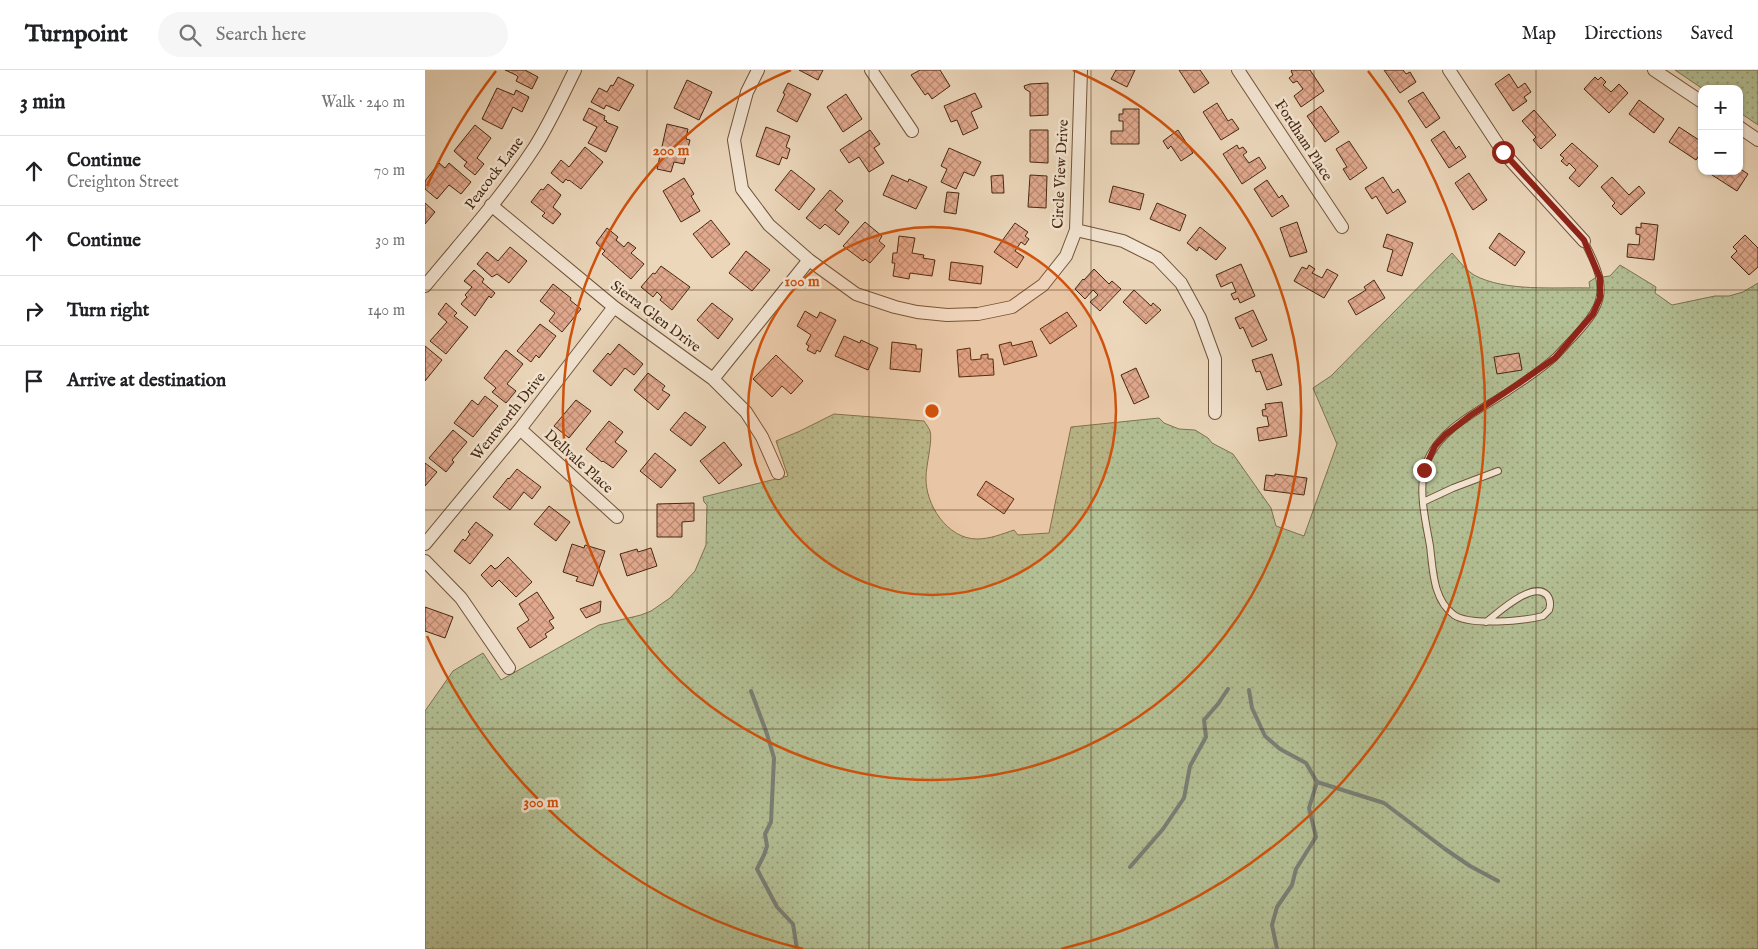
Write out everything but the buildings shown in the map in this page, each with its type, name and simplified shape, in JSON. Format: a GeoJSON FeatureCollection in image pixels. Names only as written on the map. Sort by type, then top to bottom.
{"type":"FeatureCollection","features":[{"type":"Feature","properties":{"kind":"street","name":"Peacock Lane"},"geometry":{"type":"LineString","coordinates":[[425,286],[491,206],[535,146],[575,70]]}},
{"type":"Feature","properties":{"kind":"street","name":"Circle View Drive"},"geometry":{"type":"LineString","coordinates":[[758,70],[747,92],[734,140],[742,189],[769,225],[809,260],[856,294],[895,307],[917,312],[947,315],[978,314],[1012,307],[1043,285],[1067,256],[1075,230],[1081,70]]}},
{"type":"Feature","properties":{"kind":"street"},"geometry":{"type":"LineString","coordinates":[[871,70],[913,131]]}},
{"type":"Feature","properties":{"kind":"street","name":"Fordham Place"},"geometry":{"type":"LineString","coordinates":[[1238,70],[1341,227]]}},
{"type":"Feature","properties":{"kind":"street"},"geometry":{"type":"LineString","coordinates":[[1449,70],[1503,152],[1584,240]]}},
{"type":"Feature","properties":{"kind":"street"},"geometry":{"type":"LineString","coordinates":[[1654,70],[1698,99]]}},
{"type":"Feature","properties":{"kind":"street"},"geometry":{"type":"LineString","coordinates":[[1743,130],[1758,140]]}},
{"type":"Feature","properties":{"kind":"street","name":"Sierra Glen Drive"},"geometry":{"type":"LineString","coordinates":[[491,206],[614,307],[713,379],[746,412],[762,437],[778,473]]}},
{"type":"Feature","properties":{"kind":"street"},"geometry":{"type":"LineString","coordinates":[[1075,230],[1123,241],[1157,258],[1181,283],[1200,318],[1215,359],[1215,413]]}},
{"type":"Feature","properties":{"kind":"street"},"geometry":{"type":"LineString","coordinates":[[713,379],[809,260]]}},
{"type":"Feature","properties":{"kind":"street","name":"Wentworth Drive"},"geometry":{"type":"LineString","coordinates":[[425,544],[520,429],[614,307]]}},
{"type":"Feature","properties":{"kind":"street","name":"Dellvale Place"},"geometry":{"type":"LineString","coordinates":[[520,429],[617,517]]}},
{"type":"Feature","properties":{"kind":"street"},"geometry":{"type":"LineString","coordinates":[[425,561],[461,598],[509,668]]}},
{"type":"Feature","properties":{"kind":"lane"},"geometry":{"type":"LineString","coordinates":[[1486,622],[1516,600],[1531,592],[1540,591],[1550,600],[1549,610],[1543,616],[1536,618],[1486,622],[1475,622],[1462,619],[1451,612],[1441,601],[1434,576],[1423,502],[1424,470],[1427,460],[1440,440],[1471,415],[1555,358],[1596,310],[1601,292],[1600,278],[1584,240]]}},
{"type":"Feature","properties":{"kind":"lane"},"geometry":{"type":"LineString","coordinates":[[1423,502],[1498,471]]}},
{"type":"Feature","properties":{"kind":"green space"},"geometry":{"type":"Polygon","coordinates":[[[1675,70],[1758,70],[1758,125],[1743,115],[1743,85],[1698,86],[1675,70]]]}},
{"type":"Feature","properties":{"kind":"green space"},"geometry":{"type":"Polygon","coordinates":[[[1452,253],[1474,275],[1500,284],[1531,288],[1590,288],[1589,282],[1595,278],[1610,276],[1620,265],[1656,287],[1655,293],[1672,305],[1715,296],[1729,296],[1743,292],[1758,283],[1758,949],[425,949],[425,711],[453,671],[483,653],[501,680],[599,625],[641,615],[651,611],[670,598],[695,571],[706,545],[707,505],[703,497],[788,476],[776,441],[834,414],[924,421],[931,435],[926,477],[929,498],[947,527],[966,537],[982,539],[1014,530],[1018,535],[1049,533],[1071,427],[1159,418],[1164,423],[1179,429],[1195,430],[1208,438],[1212,443],[1233,454],[1271,508],[1276,526],[1304,536],[1337,444],[1313,388],[1331,376],[1452,253]]]}},
{"type":"Feature","properties":{"kind":"waterway"},"geometry":{"type":"LineString","coordinates":[[1130,867],[1163,829],[1184,798],[1190,766],[1206,737],[1204,720],[1228,689]]}},
{"type":"Feature","properties":{"kind":"waterway"},"geometry":{"type":"LineString","coordinates":[[1249,690],[1252,708],[1265,736],[1280,749],[1306,763],[1317,782],[1384,803],[1445,849],[1470,866],[1498,881]]}},
{"type":"Feature","properties":{"kind":"waterway"},"geometry":{"type":"LineString","coordinates":[[751,691],[774,758],[771,822],[765,834],[767,846],[757,869],[777,907],[793,924],[797,949]]}},
{"type":"Feature","properties":{"kind":"waterway"},"geometry":{"type":"LineString","coordinates":[[1277,949],[1272,925],[1277,907],[1292,885],[1296,869],[1316,837],[1309,808],[1317,782]]}},
{"type":"Feature","properties":{"kind":"route"},"geometry":{"type":"LineString","coordinates":[[1424,470],[1435,446],[1445,435],[1555,358],[1596,310],[1600,298],[1600,278],[1584,240],[1503,152]]}}]}
